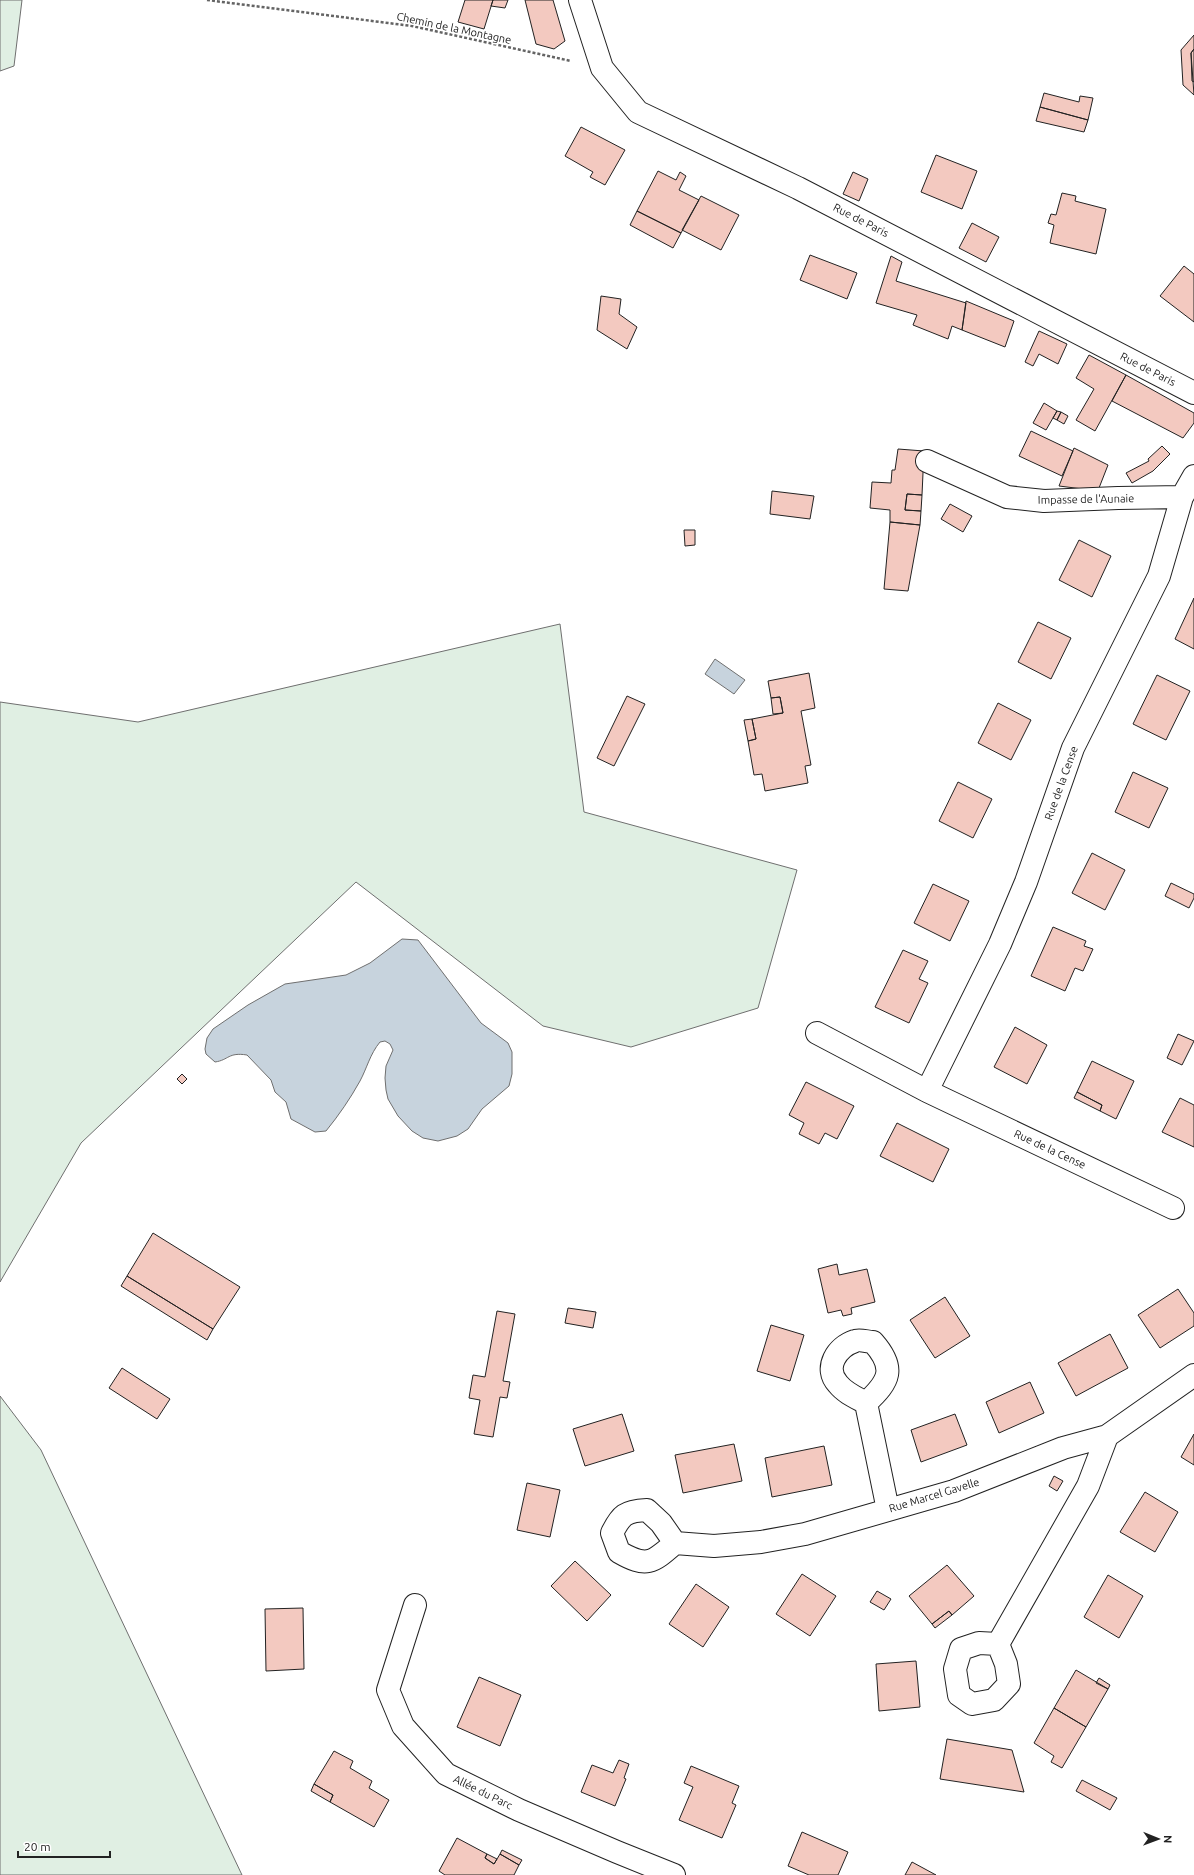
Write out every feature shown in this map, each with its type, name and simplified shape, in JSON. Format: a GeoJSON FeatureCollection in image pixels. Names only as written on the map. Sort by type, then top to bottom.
{"type":"FeatureCollection","features":[{"type":"Feature","properties":{"kind":"street","name":"Rue de Paris"},"geometry":{"type":"LineString","coordinates":[[580,0],[602,68],[638,112],[798,188],[1194,393]]}},
{"type":"Feature","properties":{"kind":"street","name":"Impasse de l'Aunaie"},"geometry":{"type":"LineString","coordinates":[[927,460],[1006,497],[1044,502],[1118,498],[1182,497]]}},
{"type":"Feature","properties":{"kind":"street","name":"Rue de la Cense"},"geometry":{"type":"LineString","coordinates":[[927,1091],[1000,944],[1026,882],[1073,748],[1159,576],[1182,497],[1194,476]]}},
{"type":"Feature","properties":{"kind":"street","name":"Rue de la Cense"},"geometry":{"type":"LineString","coordinates":[[817,1033],[927,1091],[1173,1208]]}},
{"type":"Feature","properties":{"kind":"street","name":"Rue Marcel Gavelle"},"geometry":{"type":"LineString","coordinates":[[675,1543],[714,1546],[761,1542],[805,1534],[954,1491],[1063,1448],[1107,1436],[1194,1375]]}},
{"type":"Feature","properties":{"kind":"street"},"geometry":{"type":"LineString","coordinates":[[866,1403],[888,1510]]}},
{"type":"Feature","properties":{"kind":"street"},"geometry":{"type":"LineString","coordinates":[[998,1644],[1088,1486],[1107,1436]]}},
{"type":"Feature","properties":{"kind":"street","name":"Allée du Parc"},"geometry":{"type":"LineString","coordinates":[[415,1606],[388,1690],[403,1726],[446,1774],[519,1810],[674,1875]]}},
{"type":"Feature","properties":{"kind":"path","name":"Chemin de la Montagne"},"geometry":{"type":"LineString","coordinates":[[206,0],[412,26],[602,68]]}},
{"type":"Feature","properties":{"kind":"green space"},"geometry":{"type":"Polygon","coordinates":[[[0,0],[22,0],[14,66],[0,71],[0,0]]]}},
{"type":"Feature","properties":{"kind":"green space"},"geometry":{"type":"Polygon","coordinates":[[[560,624],[584,812],[797,870],[758,1008],[631,1047],[543,1026],[356,882],[81,1143],[0,1282],[0,702],[138,722],[560,624]]]}},
{"type":"Feature","properties":{"kind":"green space"},"geometry":{"type":"Polygon","coordinates":[[[0,1396],[41,1450],[242,1875],[0,1875],[0,1396]]]}},
{"type":"Feature","properties":{"kind":"shaded area"},"geometry":{"type":"Polygon","coordinates":[[[715,659],[745,680],[734,694],[705,674],[715,659]]]}},
{"type":"Feature","properties":{"kind":"shaded area"},"geometry":{"type":"Polygon","coordinates":[[[402,939],[418,940],[481,1023],[508,1043],[512,1052],[512,1074],[509,1086],[482,1109],[468,1129],[457,1136],[438,1141],[423,1138],[412,1131],[398,1116],[388,1099],[386,1090],[386,1066],[393,1050],[390,1044],[385,1041],[380,1042],[371,1056],[356,1088],[331,1125],[326,1131],[315,1132],[291,1119],[286,1102],[275,1092],[271,1080],[247,1055],[232,1055],[215,1062],[206,1054],[205,1049],[207,1038],[213,1029],[248,1005],[285,984],[346,975],[370,963],[402,939]]]}},
{"type":"Feature","properties":{"kind":"building"},"geometry":{"type":"Polygon","coordinates":[[[465,0],[493,0],[484,29],[458,22],[465,0]]]}},
{"type":"Feature","properties":{"kind":"building"},"geometry":{"type":"Polygon","coordinates":[[[493,0],[508,0],[505,8],[491,6],[493,0]]]}},
{"type":"Feature","properties":{"kind":"building"},"geometry":{"type":"Polygon","coordinates":[[[525,0],[553,0],[565,41],[554,49],[536,44],[525,0]]]}},
{"type":"Feature","properties":{"kind":"building"},"geometry":{"type":"Polygon","coordinates":[[[1194,35],[1194,49],[1191,53],[1194,95],[1183,85],[1181,50],[1194,35]]]}},
{"type":"Feature","properties":{"kind":"building"},"geometry":{"type":"Polygon","coordinates":[[[1194,49],[1194,82],[1192,81],[1191,53],[1194,49]]]}},
{"type":"Feature","properties":{"kind":"building"},"geometry":{"type":"Polygon","coordinates":[[[1044,93],[1079,102],[1080,96],[1093,98],[1088,120],[1040,107],[1044,93]]]}},
{"type":"Feature","properties":{"kind":"building"},"geometry":{"type":"Polygon","coordinates":[[[1040,107],[1088,120],[1084,132],[1036,121],[1040,107]]]}},
{"type":"Feature","properties":{"kind":"building"},"geometry":{"type":"Polygon","coordinates":[[[581,127],[625,150],[605,185],[590,177],[593,172],[565,156],[581,127]]]}},
{"type":"Feature","properties":{"kind":"building"},"geometry":{"type":"Polygon","coordinates":[[[936,155],[977,171],[962,209],[921,192],[936,155]]]}},
{"type":"Feature","properties":{"kind":"building"},"geometry":{"type":"Polygon","coordinates":[[[658,171],[676,180],[680,172],[686,176],[679,190],[699,200],[681,233],[637,211],[658,171]]]}},
{"type":"Feature","properties":{"kind":"building"},"geometry":{"type":"Polygon","coordinates":[[[853,172],[868,179],[859,201],[843,194],[853,172]]]}},
{"type":"Feature","properties":{"kind":"building"},"geometry":{"type":"Polygon","coordinates":[[[1062,193],[1076,196],[1075,201],[1106,209],[1096,254],[1050,243],[1054,225],[1048,223],[1051,214],[1056,215],[1062,193]]]}},
{"type":"Feature","properties":{"kind":"building"},"geometry":{"type":"Polygon","coordinates":[[[701,196],[739,215],[721,250],[682,230],[701,196]]]}},
{"type":"Feature","properties":{"kind":"building"},"geometry":{"type":"Polygon","coordinates":[[[637,211],[681,233],[673,248],[630,225],[637,211]]]}},
{"type":"Feature","properties":{"kind":"building"},"geometry":{"type":"Polygon","coordinates":[[[972,223],[999,237],[986,262],[959,248],[972,223]]]}},
{"type":"Feature","properties":{"kind":"building"},"geometry":{"type":"Polygon","coordinates":[[[810,255],[857,273],[847,299],[800,280],[810,255]]]}},
{"type":"Feature","properties":{"kind":"building"},"geometry":{"type":"Polygon","coordinates":[[[891,256],[902,262],[896,281],[966,303],[962,330],[952,326],[948,339],[913,325],[917,315],[876,303],[891,256]]]}},
{"type":"Feature","properties":{"kind":"building"},"geometry":{"type":"Polygon","coordinates":[[[1184,266],[1194,274],[1194,322],[1160,296],[1184,266]]]}},
{"type":"Feature","properties":{"kind":"building"},"geometry":{"type":"Polygon","coordinates":[[[601,296],[621,299],[619,314],[637,327],[627,349],[597,330],[601,296]]]}},
{"type":"Feature","properties":{"kind":"building"},"geometry":{"type":"Polygon","coordinates":[[[966,301],[1014,321],[1005,347],[962,330],[966,301]]]}},
{"type":"Feature","properties":{"kind":"building"},"geometry":{"type":"Polygon","coordinates":[[[1039,331],[1067,344],[1058,364],[1039,354],[1033,366],[1025,362],[1039,331]]]}},
{"type":"Feature","properties":{"kind":"building"},"geometry":{"type":"Polygon","coordinates":[[[1089,355],[1126,375],[1095,431],[1076,420],[1094,389],[1076,378],[1089,355]]]}},
{"type":"Feature","properties":{"kind":"building"},"geometry":{"type":"Polygon","coordinates":[[[1126,375],[1194,413],[1194,423],[1183,438],[1112,401],[1126,375]]]}},
{"type":"Feature","properties":{"kind":"building"},"geometry":{"type":"Polygon","coordinates":[[[1044,403],[1057,411],[1046,430],[1033,423],[1044,403]]]}},
{"type":"Feature","properties":{"kind":"building"},"geometry":{"type":"Polygon","coordinates":[[[1057,411],[1061,412],[1057,420],[1053,418],[1057,411]]]}},
{"type":"Feature","properties":{"kind":"building"},"geometry":{"type":"Polygon","coordinates":[[[1061,412],[1068,416],[1064,424],[1057,420],[1061,412]]]}},
{"type":"Feature","properties":{"kind":"building"},"geometry":{"type":"Polygon","coordinates":[[[1031,431],[1073,451],[1062,476],[1019,456],[1031,431]]]}},
{"type":"Feature","properties":{"kind":"building"},"geometry":{"type":"Polygon","coordinates":[[[1162,446],[1170,454],[1153,471],[1132,483],[1126,473],[1149,461],[1148,459],[1162,446]]]}},
{"type":"Feature","properties":{"kind":"building"},"geometry":{"type":"Polygon","coordinates":[[[1074,448],[1108,465],[1099,488],[1083,489],[1059,486],[1074,448]]]}},
{"type":"Feature","properties":{"kind":"building"},"geometry":{"type":"Polygon","coordinates":[[[898,449],[924,451],[922,495],[907,494],[905,510],[921,511],[920,525],[890,522],[890,510],[870,508],[872,482],[891,483],[892,470],[895,470],[898,449]]]}},
{"type":"Feature","properties":{"kind":"building"},"geometry":{"type":"Polygon","coordinates":[[[772,491],[814,496],[810,519],[770,514],[772,491]]]}},
{"type":"Feature","properties":{"kind":"building"},"geometry":{"type":"Polygon","coordinates":[[[907,494],[922,495],[921,511],[905,510],[907,494]]]}},
{"type":"Feature","properties":{"kind":"building"},"geometry":{"type":"Polygon","coordinates":[[[950,504],[972,516],[963,532],[941,519],[950,504]]]}},
{"type":"Feature","properties":{"kind":"building"},"geometry":{"type":"Polygon","coordinates":[[[890,522],[920,525],[908,591],[884,589],[890,522]]]}},
{"type":"Feature","properties":{"kind":"building"},"geometry":{"type":"Polygon","coordinates":[[[684,530],[695,530],[695,545],[685,546],[684,530]]]}},
{"type":"Feature","properties":{"kind":"building"},"geometry":{"type":"Polygon","coordinates":[[[1079,540],[1111,556],[1092,597],[1059,580],[1079,540]]]}},
{"type":"Feature","properties":{"kind":"building"},"geometry":{"type":"Polygon","coordinates":[[[1194,598],[1194,649],[1175,639],[1194,598]]]}},
{"type":"Feature","properties":{"kind":"building"},"geometry":{"type":"Polygon","coordinates":[[[1038,622],[1071,638],[1051,679],[1018,662],[1038,622]]]}},
{"type":"Feature","properties":{"kind":"building"},"geometry":{"type":"Polygon","coordinates":[[[809,673],[815,708],[801,711],[811,765],[805,766],[808,783],[765,791],[762,774],[754,775],[748,741],[756,739],[752,719],[783,713],[780,697],[771,698],[768,681],[809,673]]]}},
{"type":"Feature","properties":{"kind":"building"},"geometry":{"type":"Polygon","coordinates":[[[1157,675],[1190,691],[1166,740],[1133,724],[1157,675]]]}},
{"type":"Feature","properties":{"kind":"building"},"geometry":{"type":"Polygon","coordinates":[[[627,696],[645,704],[614,766],[597,758],[627,696]]]}},
{"type":"Feature","properties":{"kind":"building"},"geometry":{"type":"Polygon","coordinates":[[[780,697],[783,713],[773,714],[771,698],[780,697]]]}},
{"type":"Feature","properties":{"kind":"building"},"geometry":{"type":"Polygon","coordinates":[[[998,703],[1031,720],[1011,760],[978,743],[998,703]]]}},
{"type":"Feature","properties":{"kind":"building"},"geometry":{"type":"Polygon","coordinates":[[[752,719],[756,739],[748,741],[744,720],[752,719]]]}},
{"type":"Feature","properties":{"kind":"building"},"geometry":{"type":"Polygon","coordinates":[[[1133,772],[1168,788],[1149,828],[1115,812],[1133,772]]]}},
{"type":"Feature","properties":{"kind":"building"},"geometry":{"type":"Polygon","coordinates":[[[958,782],[992,799],[973,838],[939,821],[958,782]]]}},
{"type":"Feature","properties":{"kind":"building"},"geometry":{"type":"Polygon","coordinates":[[[1092,853],[1125,870],[1105,910],[1072,893],[1092,853]]]}},
{"type":"Feature","properties":{"kind":"building"},"geometry":{"type":"Polygon","coordinates":[[[1171,883],[1194,894],[1194,898],[1189,908],[1165,896],[1171,883]]]}},
{"type":"Feature","properties":{"kind":"building"},"geometry":{"type":"Polygon","coordinates":[[[933,884],[969,901],[950,941],[914,923],[933,884]]]}},
{"type":"Feature","properties":{"kind":"building"},"geometry":{"type":"Polygon","coordinates":[[[1053,927],[1086,941],[1084,946],[1093,949],[1083,971],[1075,968],[1065,991],[1031,976],[1053,927]]]}},
{"type":"Feature","properties":{"kind":"building"},"geometry":{"type":"Polygon","coordinates":[[[903,950],[928,961],[919,979],[928,983],[909,1023],[875,1007],[903,950]]]}},
{"type":"Feature","properties":{"kind":"building"},"geometry":{"type":"Polygon","coordinates":[[[1015,1027],[1047,1045],[1027,1084],[994,1067],[1015,1027]]]}},
{"type":"Feature","properties":{"kind":"building"},"geometry":{"type":"Polygon","coordinates":[[[1178,1034],[1194,1041],[1182,1065],[1167,1058],[1178,1034]]]}},
{"type":"Feature","properties":{"kind":"building"},"geometry":{"type":"Polygon","coordinates":[[[1092,1061],[1134,1081],[1116,1119],[1100,1111],[1102,1105],[1077,1092],[1092,1061]]]}},
{"type":"Feature","properties":{"kind":"building"},"geometry":{"type":"Polygon","coordinates":[[[182,1074],[187,1079],[182,1084],[177,1079],[182,1074]]]}},
{"type":"Feature","properties":{"kind":"building"},"geometry":{"type":"Polygon","coordinates":[[[806,1082],[854,1106],[837,1139],[825,1133],[819,1144],[799,1134],[804,1123],[789,1115],[806,1082]]]}},
{"type":"Feature","properties":{"kind":"building"},"geometry":{"type":"Polygon","coordinates":[[[1077,1092],[1102,1105],[1100,1111],[1074,1098],[1077,1092]]]}},
{"type":"Feature","properties":{"kind":"building"},"geometry":{"type":"Polygon","coordinates":[[[1180,1098],[1194,1105],[1194,1147],[1162,1132],[1180,1098]]]}},
{"type":"Feature","properties":{"kind":"building"},"geometry":{"type":"Polygon","coordinates":[[[897,1123],[949,1149],[933,1182],[880,1156],[897,1123]]]}},
{"type":"Feature","properties":{"kind":"building"},"geometry":{"type":"Polygon","coordinates":[[[153,1233],[240,1287],[213,1329],[127,1276],[153,1233]]]}},
{"type":"Feature","properties":{"kind":"building"},"geometry":{"type":"Polygon","coordinates":[[[837,1264],[839,1275],[867,1269],[875,1302],[851,1308],[852,1314],[843,1316],[841,1310],[828,1313],[818,1269],[837,1264]]]}},
{"type":"Feature","properties":{"kind":"building"},"geometry":{"type":"Polygon","coordinates":[[[127,1276],[213,1329],[207,1340],[121,1286],[127,1276]]]}},
{"type":"Feature","properties":{"kind":"building"},"geometry":{"type":"Polygon","coordinates":[[[1178,1289],[1194,1313],[1194,1326],[1160,1348],[1138,1315],[1178,1289]]]}},
{"type":"Feature","properties":{"kind":"building"},"geometry":{"type":"Polygon","coordinates":[[[945,1297],[970,1336],[935,1358],[910,1320],[945,1297]]]}},
{"type":"Feature","properties":{"kind":"building"},"geometry":{"type":"Polygon","coordinates":[[[568,1308],[596,1312],[593,1328],[565,1323],[568,1308]]]}},
{"type":"Feature","properties":{"kind":"building"},"geometry":{"type":"Polygon","coordinates":[[[497,1311],[515,1314],[503,1381],[510,1382],[507,1398],[500,1397],[493,1437],[474,1434],[480,1400],[469,1398],[473,1375],[485,1377],[497,1311]]]}},
{"type":"Feature","properties":{"kind":"building"},"geometry":{"type":"Polygon","coordinates":[[[771,1325],[804,1335],[790,1381],[757,1371],[771,1325]]]}},
{"type":"Feature","properties":{"kind":"building"},"geometry":{"type":"Polygon","coordinates":[[[1110,1334],[1128,1368],[1076,1396],[1058,1363],[1110,1334]]]}},
{"type":"Feature","properties":{"kind":"building"},"geometry":{"type":"Polygon","coordinates":[[[122,1368],[170,1399],[157,1419],[109,1388],[122,1368]]]}},
{"type":"Feature","properties":{"kind":"building"},"geometry":{"type":"Polygon","coordinates":[[[1030,1382],[1044,1413],[999,1433],[986,1402],[1030,1382]]]}},
{"type":"Feature","properties":{"kind":"building"},"geometry":{"type":"Polygon","coordinates":[[[622,1414],[634,1451],[585,1466],[573,1429],[622,1414]]]}},
{"type":"Feature","properties":{"kind":"building"},"geometry":{"type":"Polygon","coordinates":[[[955,1414],[967,1445],[921,1462],[911,1430],[955,1414]]]}},
{"type":"Feature","properties":{"kind":"building"},"geometry":{"type":"Polygon","coordinates":[[[1194,1434],[1194,1465],[1181,1457],[1194,1434]]]}},
{"type":"Feature","properties":{"kind":"building"},"geometry":{"type":"Polygon","coordinates":[[[734,1444],[742,1481],[683,1493],[675,1455],[734,1444]]]}},
{"type":"Feature","properties":{"kind":"building"},"geometry":{"type":"Polygon","coordinates":[[[824,1446],[832,1485],[772,1497],[765,1458],[824,1446]]]}},
{"type":"Feature","properties":{"kind":"building"},"geometry":{"type":"Polygon","coordinates":[[[1054,1476],[1063,1481],[1057,1491],[1049,1486],[1054,1476]]]}},
{"type":"Feature","properties":{"kind":"building"},"geometry":{"type":"Polygon","coordinates":[[[527,1483],[560,1490],[550,1537],[517,1530],[527,1483]]]}},
{"type":"Feature","properties":{"kind":"building"},"geometry":{"type":"Polygon","coordinates":[[[1145,1492],[1178,1512],[1155,1552],[1120,1532],[1145,1492]]]}},
{"type":"Feature","properties":{"kind":"building"},"geometry":{"type":"Polygon","coordinates":[[[575,1561],[611,1595],[587,1621],[551,1586],[575,1561]]]}},
{"type":"Feature","properties":{"kind":"building"},"geometry":{"type":"Polygon","coordinates":[[[947,1565],[974,1596],[952,1615],[949,1611],[932,1624],[909,1596],[947,1565]]]}},
{"type":"Feature","properties":{"kind":"building"},"geometry":{"type":"Polygon","coordinates":[[[802,1574],[836,1596],[810,1636],[776,1614],[802,1574]]]}},
{"type":"Feature","properties":{"kind":"building"},"geometry":{"type":"Polygon","coordinates":[[[1108,1575],[1143,1596],[1119,1638],[1084,1617],[1108,1575]]]}},
{"type":"Feature","properties":{"kind":"building"},"geometry":{"type":"Polygon","coordinates":[[[696,1584],[729,1607],[703,1647],[669,1624],[696,1584]]]}},
{"type":"Feature","properties":{"kind":"building"},"geometry":{"type":"Polygon","coordinates":[[[877,1591],[891,1599],[884,1610],[870,1602],[877,1591]]]}},
{"type":"Feature","properties":{"kind":"building"},"geometry":{"type":"Polygon","coordinates":[[[303,1608],[304,1669],[266,1671],[265,1609],[303,1608]]]}},
{"type":"Feature","properties":{"kind":"building"},"geometry":{"type":"Polygon","coordinates":[[[949,1611],[952,1615],[935,1628],[932,1624],[949,1611]]]}},
{"type":"Feature","properties":{"kind":"building"},"geometry":{"type":"Polygon","coordinates":[[[916,1661],[920,1707],[879,1711],[876,1664],[916,1661]]]}},
{"type":"Feature","properties":{"kind":"building"},"geometry":{"type":"Polygon","coordinates":[[[1076,1670],[1108,1689],[1086,1727],[1054,1708],[1076,1670]]]}},
{"type":"Feature","properties":{"kind":"building"},"geometry":{"type":"Polygon","coordinates":[[[479,1677],[521,1695],[500,1746],[457,1727],[479,1677]]]}},
{"type":"Feature","properties":{"kind":"building"},"geometry":{"type":"Polygon","coordinates":[[[1099,1678],[1110,1685],[1108,1689],[1096,1683],[1099,1678]]]}},
{"type":"Feature","properties":{"kind":"building"},"geometry":{"type":"Polygon","coordinates":[[[1054,1708],[1086,1727],[1062,1768],[1051,1762],[1054,1756],[1034,1743],[1054,1708]]]}},
{"type":"Feature","properties":{"kind":"building"},"geometry":{"type":"Polygon","coordinates":[[[947,1739],[1012,1750],[1024,1792],[940,1779],[947,1739]]]}},
{"type":"Feature","properties":{"kind":"building"},"geometry":{"type":"Polygon","coordinates":[[[334,1751],[353,1761],[350,1768],[372,1781],[369,1788],[389,1800],[374,1827],[330,1802],[333,1795],[314,1784],[334,1751]]]}},
{"type":"Feature","properties":{"kind":"building"},"geometry":{"type":"Polygon","coordinates":[[[619,1760],[629,1764],[624,1778],[626,1779],[615,1806],[581,1792],[592,1765],[613,1773],[619,1760]]]}},
{"type":"Feature","properties":{"kind":"building"},"geometry":{"type":"Polygon","coordinates":[[[691,1766],[739,1786],[732,1803],[736,1805],[722,1838],[679,1820],[693,1787],[684,1783],[691,1766]]]}},
{"type":"Feature","properties":{"kind":"building"},"geometry":{"type":"Polygon","coordinates":[[[1082,1780],[1117,1798],[1110,1810],[1076,1791],[1082,1780]]]}},
{"type":"Feature","properties":{"kind":"building"},"geometry":{"type":"Polygon","coordinates":[[[314,1784],[333,1795],[330,1802],[311,1791],[314,1784]]]}},
{"type":"Feature","properties":{"kind":"building"},"geometry":{"type":"Polygon","coordinates":[[[802,1832],[848,1852],[838,1875],[809,1875],[788,1866],[802,1832]]]}},
{"type":"Feature","properties":{"kind":"building"},"geometry":{"type":"Polygon","coordinates":[[[457,1838],[487,1854],[485,1858],[494,1864],[500,1854],[519,1865],[514,1875],[445,1875],[439,1871],[457,1838]]]}},
{"type":"Feature","properties":{"kind":"building"},"geometry":{"type":"Polygon","coordinates":[[[502,1850],[522,1860],[519,1865],[500,1854],[502,1850]]]}},
{"type":"Feature","properties":{"kind":"building"},"geometry":{"type":"Polygon","coordinates":[[[487,1854],[497,1859],[494,1864],[485,1858],[487,1854]]]}},
{"type":"Feature","properties":{"kind":"building"},"geometry":{"type":"Polygon","coordinates":[[[912,1862],[936,1875],[905,1875],[912,1862]]]}}]}
